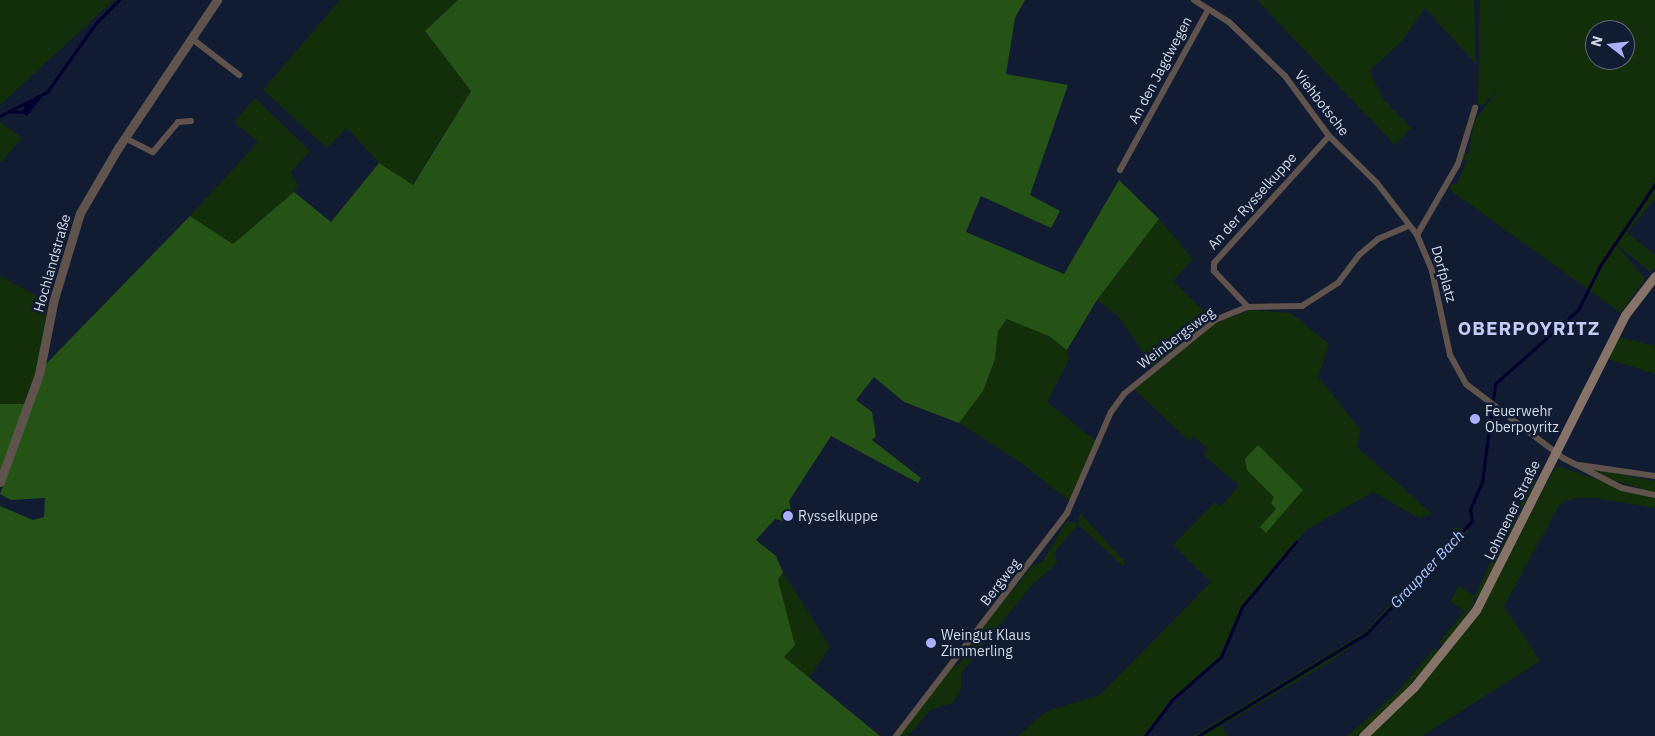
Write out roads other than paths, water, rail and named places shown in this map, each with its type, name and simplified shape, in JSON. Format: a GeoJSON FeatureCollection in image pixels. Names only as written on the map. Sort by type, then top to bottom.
{"type":"FeatureCollection","features":[{"type":"Feature","properties":{"kind":"main road","name":"Lohmener Straße"},"geometry":{"type":"LineString","coordinates":[[1363,736],[1403,699],[1469,620],[1625,315],[1655,276]]}},
{"type":"Feature","properties":{"kind":"street","name":"Hochlandstraße"},"geometry":{"type":"LineString","coordinates":[[0,482],[28,406],[54,299],[80,214],[125,138],[217,0]]}},
{"type":"Feature","properties":{"kind":"street","name":"Viehbotsche"},"geometry":{"type":"LineString","coordinates":[[1194,0],[1230,22],[1285,76],[1329,136],[1377,183],[1408,226],[1418,235]]}},
{"type":"Feature","properties":{"kind":"street","name":"An den Jagdwegen"},"geometry":{"type":"LineString","coordinates":[[1120,170],[1208,10]]}},
{"type":"Feature","properties":{"kind":"street"},"geometry":{"type":"LineString","coordinates":[[191,38],[239,75]]}},
{"type":"Feature","properties":{"kind":"street"},"geometry":{"type":"LineString","coordinates":[[1418,235],[1458,164],[1475,108]]}},
{"type":"Feature","properties":{"kind":"street"},"geometry":{"type":"LineString","coordinates":[[125,138],[153,152],[175,124],[191,121]]}},
{"type":"Feature","properties":{"kind":"street","name":"An der Rysselkuppe"},"geometry":{"type":"LineString","coordinates":[[1248,307],[1214,272],[1214,263],[1329,136]]}},
{"type":"Feature","properties":{"kind":"street","name":"Weinbergsweg"},"geometry":{"type":"LineString","coordinates":[[1067,513],[1111,412],[1124,394],[1215,320],[1248,307],[1302,306],[1338,283],[1358,255],[1378,239],[1408,226]]}},
{"type":"Feature","properties":{"kind":"street","name":"Dorfplatz"},"geometry":{"type":"LineString","coordinates":[[1418,235],[1432,271],[1450,356],[1466,384],[1576,464],[1622,488],[1655,496]]}},
{"type":"Feature","properties":{"kind":"street"},"geometry":{"type":"LineString","coordinates":[[1576,464],[1655,476]]}},
{"type":"Feature","properties":{"kind":"street","name":"Bergweg"},"geometry":{"type":"LineString","coordinates":[[896,736],[1067,513]]}},
{"type":"Feature","properties":{"kind":"waterway"},"geometry":{"type":"LineString","coordinates":[[0,116],[47,92],[96,23],[119,0]]}},
{"type":"Feature","properties":{"kind":"waterway"},"geometry":{"type":"LineString","coordinates":[[9,111],[23,112]]}},
{"type":"Feature","properties":{"kind":"waterway","name":"Graupaer Bach"},"geometry":{"type":"LineString","coordinates":[[1198,736],[1366,634],[1472,521],[1470,510],[1482,482],[1495,384],[1578,310],[1600,266],[1655,184]]}},
{"type":"Feature","properties":{"kind":"waterway"},"geometry":{"type":"LineString","coordinates":[[1145,736],[1172,700],[1221,657],[1242,607],[1296,542]]}},
{"type":"Feature","properties":{"kind":"place","name":"Feuerwehr Oberpoyritz"},"geometry":{"type":"Point","coordinates":[1475,419]}},
{"type":"Feature","properties":{"kind":"place","name":"Rysselkuppe"},"geometry":{"type":"Point","coordinates":[788,516]}},
{"type":"Feature","properties":{"kind":"place","name":"Weingut Klaus Zimmerling"},"geometry":{"type":"Point","coordinates":[931,643]}},
{"type":"Feature","properties":{"kind":"district","name":"OBERPOYRITZ"},"geometry":{"type":"Point","coordinates":[1529,329]}}]}
